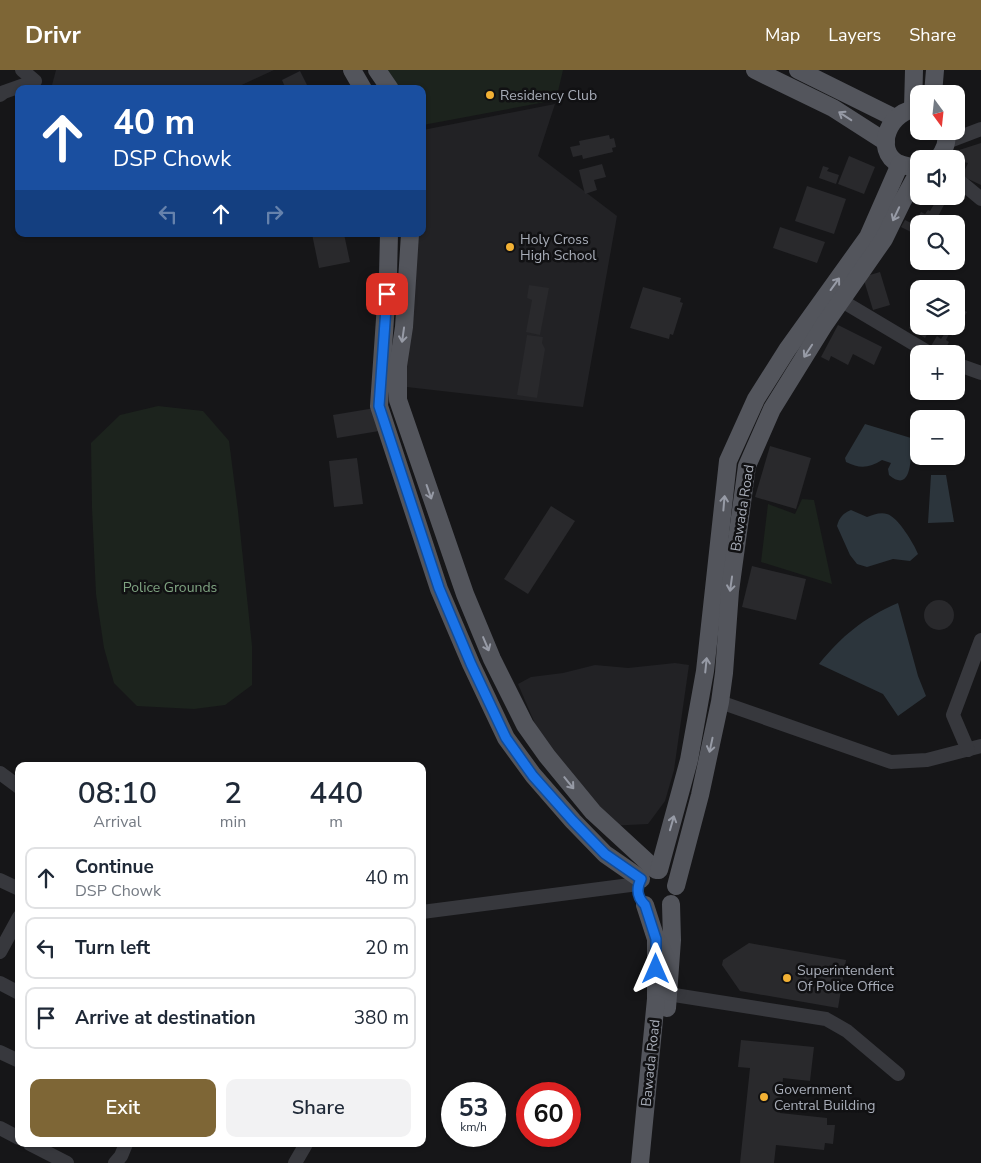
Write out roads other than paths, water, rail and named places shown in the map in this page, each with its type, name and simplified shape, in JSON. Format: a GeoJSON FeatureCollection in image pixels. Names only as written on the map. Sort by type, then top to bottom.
{"type":"FeatureCollection","features":[{"type":"Feature","properties":{"kind":"main road"},"geometry":{"type":"LineString","coordinates":[[378,70],[387,85]]}},
{"type":"Feature","properties":{"kind":"main road"},"geometry":{"type":"LineString","coordinates":[[755,70],[833,108],[886,142]]}},
{"type":"Feature","properties":{"kind":"main road"},"geometry":{"type":"LineString","coordinates":[[798,70],[895,118]]}},
{"type":"Feature","properties":{"kind":"main road"},"geometry":{"type":"LineString","coordinates":[[914,70],[915,85]]}},
{"type":"Feature","properties":{"kind":"main road"},"geometry":{"type":"LineString","coordinates":[[934,85],[935,70]]}},
{"type":"Feature","properties":{"kind":"main road"},"geometry":{"type":"LineString","coordinates":[[910,111],[901,113],[895,118],[888,129],[886,142],[890,154],[900,164],[910,167]]}},
{"type":"Feature","properties":{"kind":"main road"},"geometry":{"type":"LineString","coordinates":[[389,237],[379,406],[439,588],[471,664],[506,738],[533,776],[605,854],[648,876],[667,873],[673,878],[676,886],[676,897],[671,904],[661,909],[645,905],[638,896],[648,876],[689,760],[705,671],[728,461],[761,391],[787,350],[868,237],[900,164]]}},
{"type":"Feature","properties":{"kind":"main road","name":"Bawada Road"},"geometry":{"type":"LineString","coordinates":[[676,886],[700,795],[720,702],[730,591],[746,466],[772,409],[824,324],[884,239],[910,187]]}},
{"type":"Feature","properties":{"kind":"main road"},"geometry":{"type":"LineString","coordinates":[[410,237],[404,327],[398,366],[398,400],[465,594],[492,659],[525,724],[547,756],[648,876]]}},
{"type":"Feature","properties":{"kind":"main road"},"geometry":{"type":"LineString","coordinates":[[379,406],[398,400]]}},
{"type":"Feature","properties":{"kind":"main road"},"geometry":{"type":"LineString","coordinates":[[651,1163],[668,994],[672,940],[671,904]]}},
{"type":"Feature","properties":{"kind":"main road","name":"Bawada Road"},"geometry":{"type":"LineString","coordinates":[[640,1163],[656,999],[656,939],[645,905]]}},
{"type":"Feature","properties":{"kind":"street"},"geometry":{"type":"LineString","coordinates":[[22,70],[35,81],[24,85]]}},
{"type":"Feature","properties":{"kind":"street"},"geometry":{"type":"LineString","coordinates":[[358,80],[378,70]]}},
{"type":"Feature","properties":{"kind":"street"},"geometry":{"type":"LineString","coordinates":[[0,96],[4,92],[15,88]]}},
{"type":"Feature","properties":{"kind":"street"},"geometry":{"type":"LineString","coordinates":[[965,132],[981,129]]}},
{"type":"Feature","properties":{"kind":"street"},"geometry":{"type":"LineString","coordinates":[[965,186],[981,199]]}},
{"type":"Feature","properties":{"kind":"street"},"geometry":{"type":"LineString","coordinates":[[842,301],[916,345]]}},
{"type":"Feature","properties":{"kind":"street"},"geometry":{"type":"LineString","coordinates":[[965,367],[981,373]]}},
{"type":"Feature","properties":{"kind":"street"},"geometry":{"type":"LineString","coordinates":[[720,702],[891,762],[927,760],[974,748],[953,715],[981,640]]}},
{"type":"Feature","properties":{"kind":"street"},"geometry":{"type":"LineString","coordinates":[[0,773],[15,784]]}},
{"type":"Feature","properties":{"kind":"street"},"geometry":{"type":"LineString","coordinates":[[426,911],[648,876]]}},
{"type":"Feature","properties":{"kind":"street"},"geometry":{"type":"LineString","coordinates":[[0,880],[15,887]]}},
{"type":"Feature","properties":{"kind":"street"},"geometry":{"type":"LineString","coordinates":[[0,952],[15,924]]}},
{"type":"Feature","properties":{"kind":"street"},"geometry":{"type":"LineString","coordinates":[[0,983],[15,991]]}},
{"type":"Feature","properties":{"kind":"street"},"geometry":{"type":"LineString","coordinates":[[668,994],[826,1019],[847,1031],[898,1074]]}},
{"type":"Feature","properties":{"kind":"street"},"geometry":{"type":"LineString","coordinates":[[0,1052],[15,1059]]}},
{"type":"Feature","properties":{"kind":"street"},"geometry":{"type":"LineString","coordinates":[[0,1128],[15,1136]]}},
{"type":"Feature","properties":{"kind":"street"},"geometry":{"type":"LineString","coordinates":[[36,1147],[67,1163]]}},
{"type":"Feature","properties":{"kind":"street"},"geometry":{"type":"LineString","coordinates":[[115,1163],[125,1147]]}},
{"type":"Feature","properties":{"kind":"street"},"geometry":{"type":"LineString","coordinates":[[295,1163],[304,1147]]}},
{"type":"Feature","properties":{"kind":"place","name":"Residency Club"},"geometry":{"type":"Point","coordinates":[490,95]}},
{"type":"Feature","properties":{"kind":"place","name":"Holy Cross High School"},"geometry":{"type":"Point","coordinates":[510,247]}},
{"type":"Feature","properties":{"kind":"place","name":"Superintendent Of Police Office"},"geometry":{"type":"Point","coordinates":[787,978]}},
{"type":"Feature","properties":{"kind":"place","name":"Government Central Building"},"geometry":{"type":"Point","coordinates":[764,1097]}},
{"type":"Feature","properties":{"kind":"park label","name":"Police Grounds"},"geometry":{"type":"Point","coordinates":[170,587]}}]}
